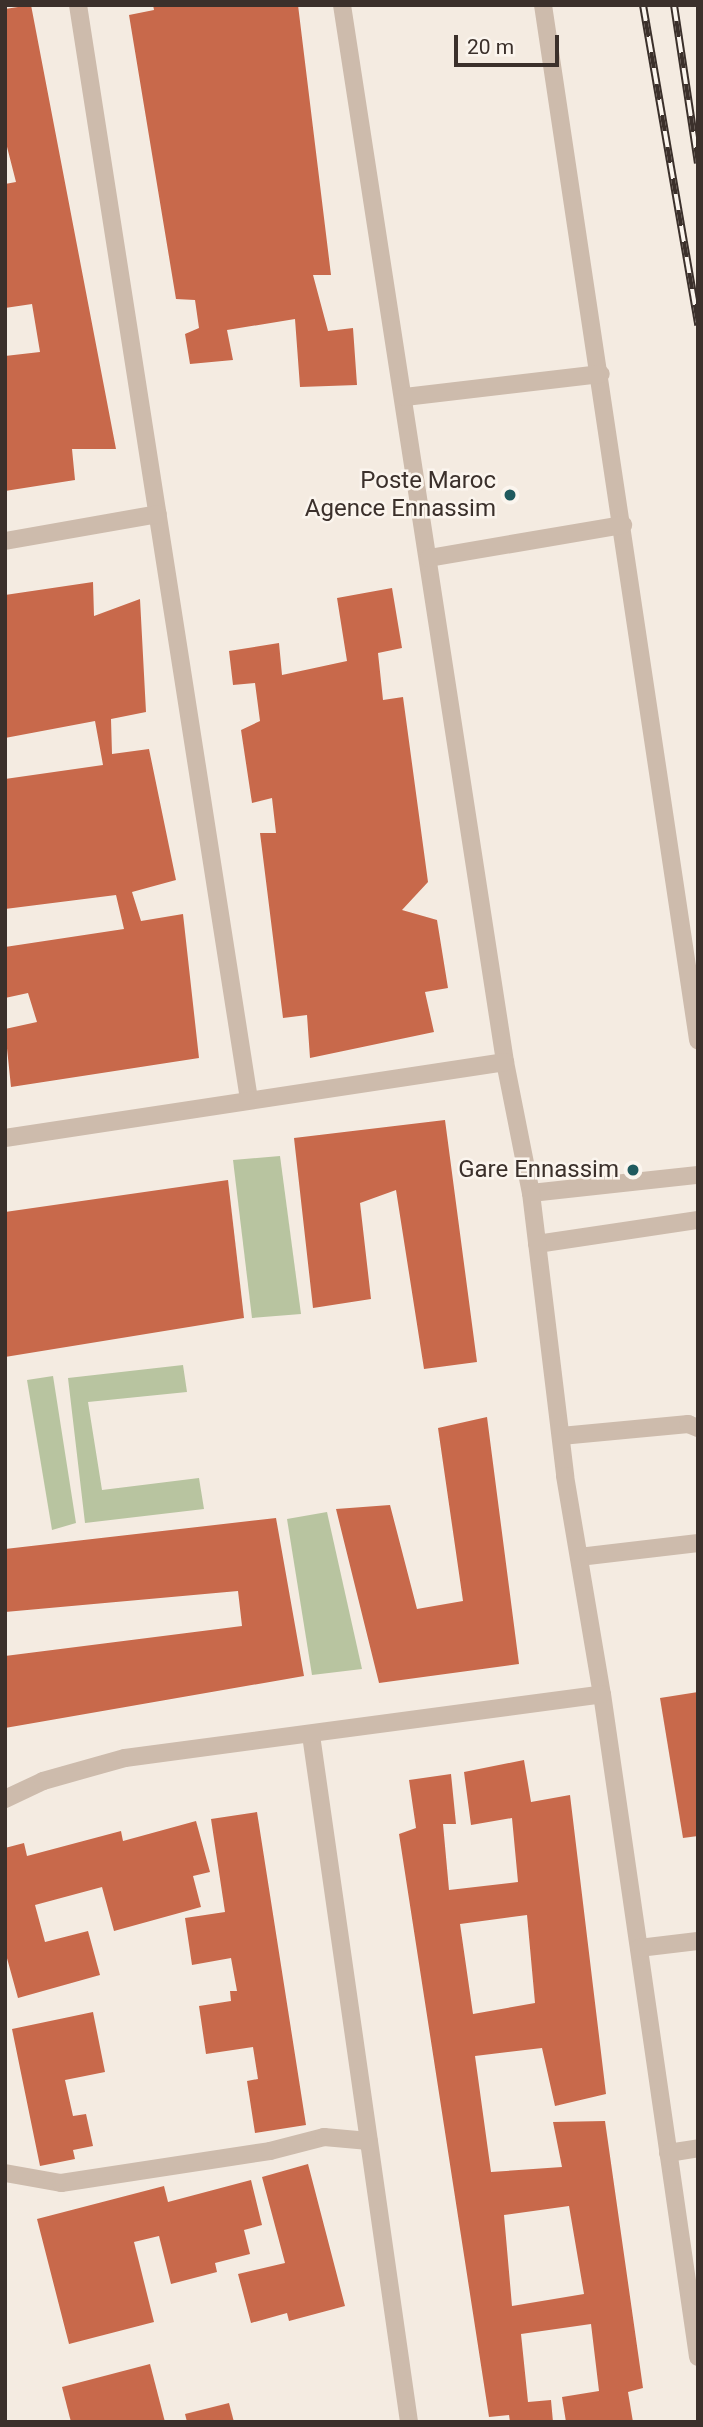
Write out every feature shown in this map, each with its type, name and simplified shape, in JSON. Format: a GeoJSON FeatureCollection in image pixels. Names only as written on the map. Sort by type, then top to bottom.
{"type":"FeatureCollection","features":[{"type":"Feature","properties":{"kind":"street"},"geometry":{"type":"LineString","coordinates":[[78,5],[250,1100]]}},
{"type":"Feature","properties":{"kind":"street"},"geometry":{"type":"LineString","coordinates":[[342,5],[405,397],[505,1062],[531,1193],[561,1436],[602,1694],[698,2357]]}},
{"type":"Feature","properties":{"kind":"street"},"geometry":{"type":"LineString","coordinates":[[543,5],[601,374],[698,1040]]}},
{"type":"Feature","properties":{"kind":"street"},"geometry":{"type":"LineString","coordinates":[[405,397],[601,374]]}},
{"type":"Feature","properties":{"kind":"street"},"geometry":{"type":"LineString","coordinates":[[5,541],[158,514]]}},
{"type":"Feature","properties":{"kind":"street"},"geometry":{"type":"LineString","coordinates":[[429,558],[623,525]]}},
{"type":"Feature","properties":{"kind":"street"},"geometry":{"type":"LineString","coordinates":[[5,1138],[505,1062]]}},
{"type":"Feature","properties":{"kind":"street"},"geometry":{"type":"LineString","coordinates":[[531,1193],[698,1175]]}},
{"type":"Feature","properties":{"kind":"street"},"geometry":{"type":"LineString","coordinates":[[537,1244],[698,1220]]}},
{"type":"Feature","properties":{"kind":"street"},"geometry":{"type":"LineString","coordinates":[[561,1436],[688,1424],[698,1428]]}},
{"type":"Feature","properties":{"kind":"street"},"geometry":{"type":"LineString","coordinates":[[579,1557],[698,1543]]}},
{"type":"Feature","properties":{"kind":"street"},"geometry":{"type":"LineString","coordinates":[[5,1799],[43,1781],[125,1758],[602,1694]]}},
{"type":"Feature","properties":{"kind":"street"},"geometry":{"type":"LineString","coordinates":[[312,1735],[409,2422]]}},
{"type":"Feature","properties":{"kind":"street"},"geometry":{"type":"LineString","coordinates":[[639,1948],[698,1941]]}},
{"type":"Feature","properties":{"kind":"street"},"geometry":{"type":"LineString","coordinates":[[5,2173],[61,2183],[270,2151],[324,2137],[369,2141]]}},
{"type":"Feature","properties":{"kind":"street"},"geometry":{"type":"LineString","coordinates":[[668,2153],[698,2148]]}},
{"type":"Feature","properties":{"kind":"green space"},"geometry":{"type":"Polygon","coordinates":[[[280,1156],[301,1314],[252,1318],[233,1160],[280,1156]]]}},
{"type":"Feature","properties":{"kind":"green space"},"geometry":{"type":"Polygon","coordinates":[[[183,1365],[187,1392],[88,1402],[102,1490],[199,1478],[204,1509],[85,1523],[68,1378],[183,1365]]]}},
{"type":"Feature","properties":{"kind":"green space"},"geometry":{"type":"Polygon","coordinates":[[[53,1376],[76,1523],[52,1530],[27,1380],[53,1376]]]}},
{"type":"Feature","properties":{"kind":"green space"},"geometry":{"type":"Polygon","coordinates":[[[327,1512],[362,1669],[312,1675],[287,1519],[327,1512]]]}},
{"type":"Feature","properties":{"kind":"building"},"geometry":{"type":"Polygon","coordinates":[[[31,5],[116,449],[72,449],[75,480],[5,491],[5,356],[40,352],[32,304],[5,308],[5,184],[16,182],[5,139],[5,9],[31,5]]]}},
{"type":"Feature","properties":{"kind":"building"},"geometry":{"type":"Polygon","coordinates":[[[153,5],[298,5],[331,275],[313,275],[328,331],[353,328],[357,385],[300,387],[295,319],[227,330],[233,360],[190,364],[185,334],[199,328],[195,300],[176,299],[129,15],[154,10],[153,5]]]}},
{"type":"Feature","properties":{"kind":"building"},"geometry":{"type":"Polygon","coordinates":[[[93,582],[94,616],[140,599],[146,712],[111,719],[112,754],[149,749],[176,880],[132,892],[141,921],[183,914],[199,1058],[11,1087],[5,1029],[37,1022],[28,993],[5,998],[5,947],[124,929],[116,895],[5,909],[5,779],[103,765],[95,721],[5,738],[5,595],[93,582]]]}},
{"type":"Feature","properties":{"kind":"building"},"geometry":{"type":"Polygon","coordinates":[[[392,588],[402,648],[378,653],[383,700],[403,697],[428,882],[402,910],[437,920],[448,988],[425,992],[434,1032],[310,1058],[307,1015],[283,1018],[260,833],[276,833],[272,798],[252,803],[241,730],[260,721],[255,683],[233,685],[229,651],[279,643],[282,675],[347,661],[337,598],[392,588]]]}},
{"type":"Feature","properties":{"kind":"building"},"geometry":{"type":"Polygon","coordinates":[[[445,1120],[477,1362],[424,1369],[396,1190],[360,1203],[371,1299],[313,1308],[294,1138],[445,1120]]]}},
{"type":"Feature","properties":{"kind":"building"},"geometry":{"type":"Polygon","coordinates":[[[228,1180],[244,1318],[5,1357],[5,1212],[228,1180]]]}},
{"type":"Feature","properties":{"kind":"building"},"geometry":{"type":"Polygon","coordinates":[[[487,1417],[519,1664],[379,1683],[336,1509],[390,1505],[417,1609],[463,1601],[438,1428],[487,1417]]]}},
{"type":"Feature","properties":{"kind":"building"},"geometry":{"type":"Polygon","coordinates":[[[276,1518],[304,1676],[5,1728],[5,1656],[242,1626],[238,1591],[5,1612],[5,1549],[276,1518]]]}},
{"type":"Feature","properties":{"kind":"building"},"geometry":{"type":"Polygon","coordinates":[[[698,1692],[698,1836],[683,1838],[660,1698],[698,1692]]]}},
{"type":"Feature","properties":{"kind":"building"},"geometry":{"type":"Polygon","coordinates":[[[524,1760],[531,1802],[570,1795],[606,2094],[555,2106],[542,2048],[475,2056],[491,2172],[562,2167],[553,2122],[605,2121],[643,2388],[628,2392],[633,2422],[566,2422],[562,2397],[599,2391],[591,2324],[521,2334],[528,2402],[551,2400],[553,2422],[510,2422],[509,2415],[489,2417],[399,1834],[416,1828],[409,1780],[451,1774],[456,1824],[443,1824],[449,1890],[518,1882],[512,1818],[471,1825],[464,1772],[524,1760]],[[527,1915],[460,1924],[473,2014],[535,2003],[527,1915]],[[569,2206],[504,2215],[512,2306],[584,2294],[569,2206]]]}},
{"type":"Feature","properties":{"kind":"building"},"geometry":{"type":"Polygon","coordinates":[[[257,1812],[306,2125],[255,2133],[247,2081],[258,2079],[253,2047],[206,2054],[199,2006],[231,2001],[230,1991],[237,1991],[231,1958],[192,1965],[185,1918],[225,1912],[211,1819],[257,1812]]]}},
{"type":"Feature","properties":{"kind":"building"},"geometry":{"type":"Polygon","coordinates":[[[196,1821],[210,1872],[193,1876],[201,1907],[114,1931],[102,1887],[35,1905],[45,1942],[88,1931],[100,1975],[18,1998],[5,1951],[5,1848],[24,1843],[27,1856],[121,1831],[123,1841],[196,1821]]]}},
{"type":"Feature","properties":{"kind":"building"},"geometry":{"type":"Polygon","coordinates":[[[93,2012],[105,2072],[65,2080],[73,2116],[86,2114],[93,2146],[73,2150],[75,2159],[40,2166],[12,2029],[93,2012]]]}},
{"type":"Feature","properties":{"kind":"building"},"geometry":{"type":"Polygon","coordinates":[[[308,2164],[345,2306],[289,2321],[287,2313],[251,2323],[238,2274],[285,2263],[262,2177],[308,2164]]]}},
{"type":"Feature","properties":{"kind":"building"},"geometry":{"type":"Polygon","coordinates":[[[251,2180],[262,2225],[244,2230],[250,2254],[215,2263],[217,2272],[171,2284],[159,2236],[134,2242],[154,2322],[69,2344],[37,2219],[164,2186],[168,2202],[251,2180]]]}},
{"type":"Feature","properties":{"kind":"building"},"geometry":{"type":"Polygon","coordinates":[[[150,2364],[165,2422],[71,2422],[62,2387],[150,2364]]]}},
{"type":"Feature","properties":{"kind":"building"},"geometry":{"type":"Polygon","coordinates":[[[229,2403],[234,2422],[187,2422],[185,2414],[229,2403]]]}},
{"type":"Feature","properties":{"kind":"railway"},"geometry":{"type":"LineString","coordinates":[[643,5],[698,325]]}},
{"type":"Feature","properties":{"kind":"railway"},"geometry":{"type":"LineString","coordinates":[[674,5],[698,163]]}},
{"type":"Feature","properties":{"kind":"place","name":"Poste Maroc Agence Ennassim"},"geometry":{"type":"Point","coordinates":[510,495]}},
{"type":"Feature","properties":{"kind":"place","name":"Gare Ennassim"},"geometry":{"type":"Point","coordinates":[633,1170]}}]}
